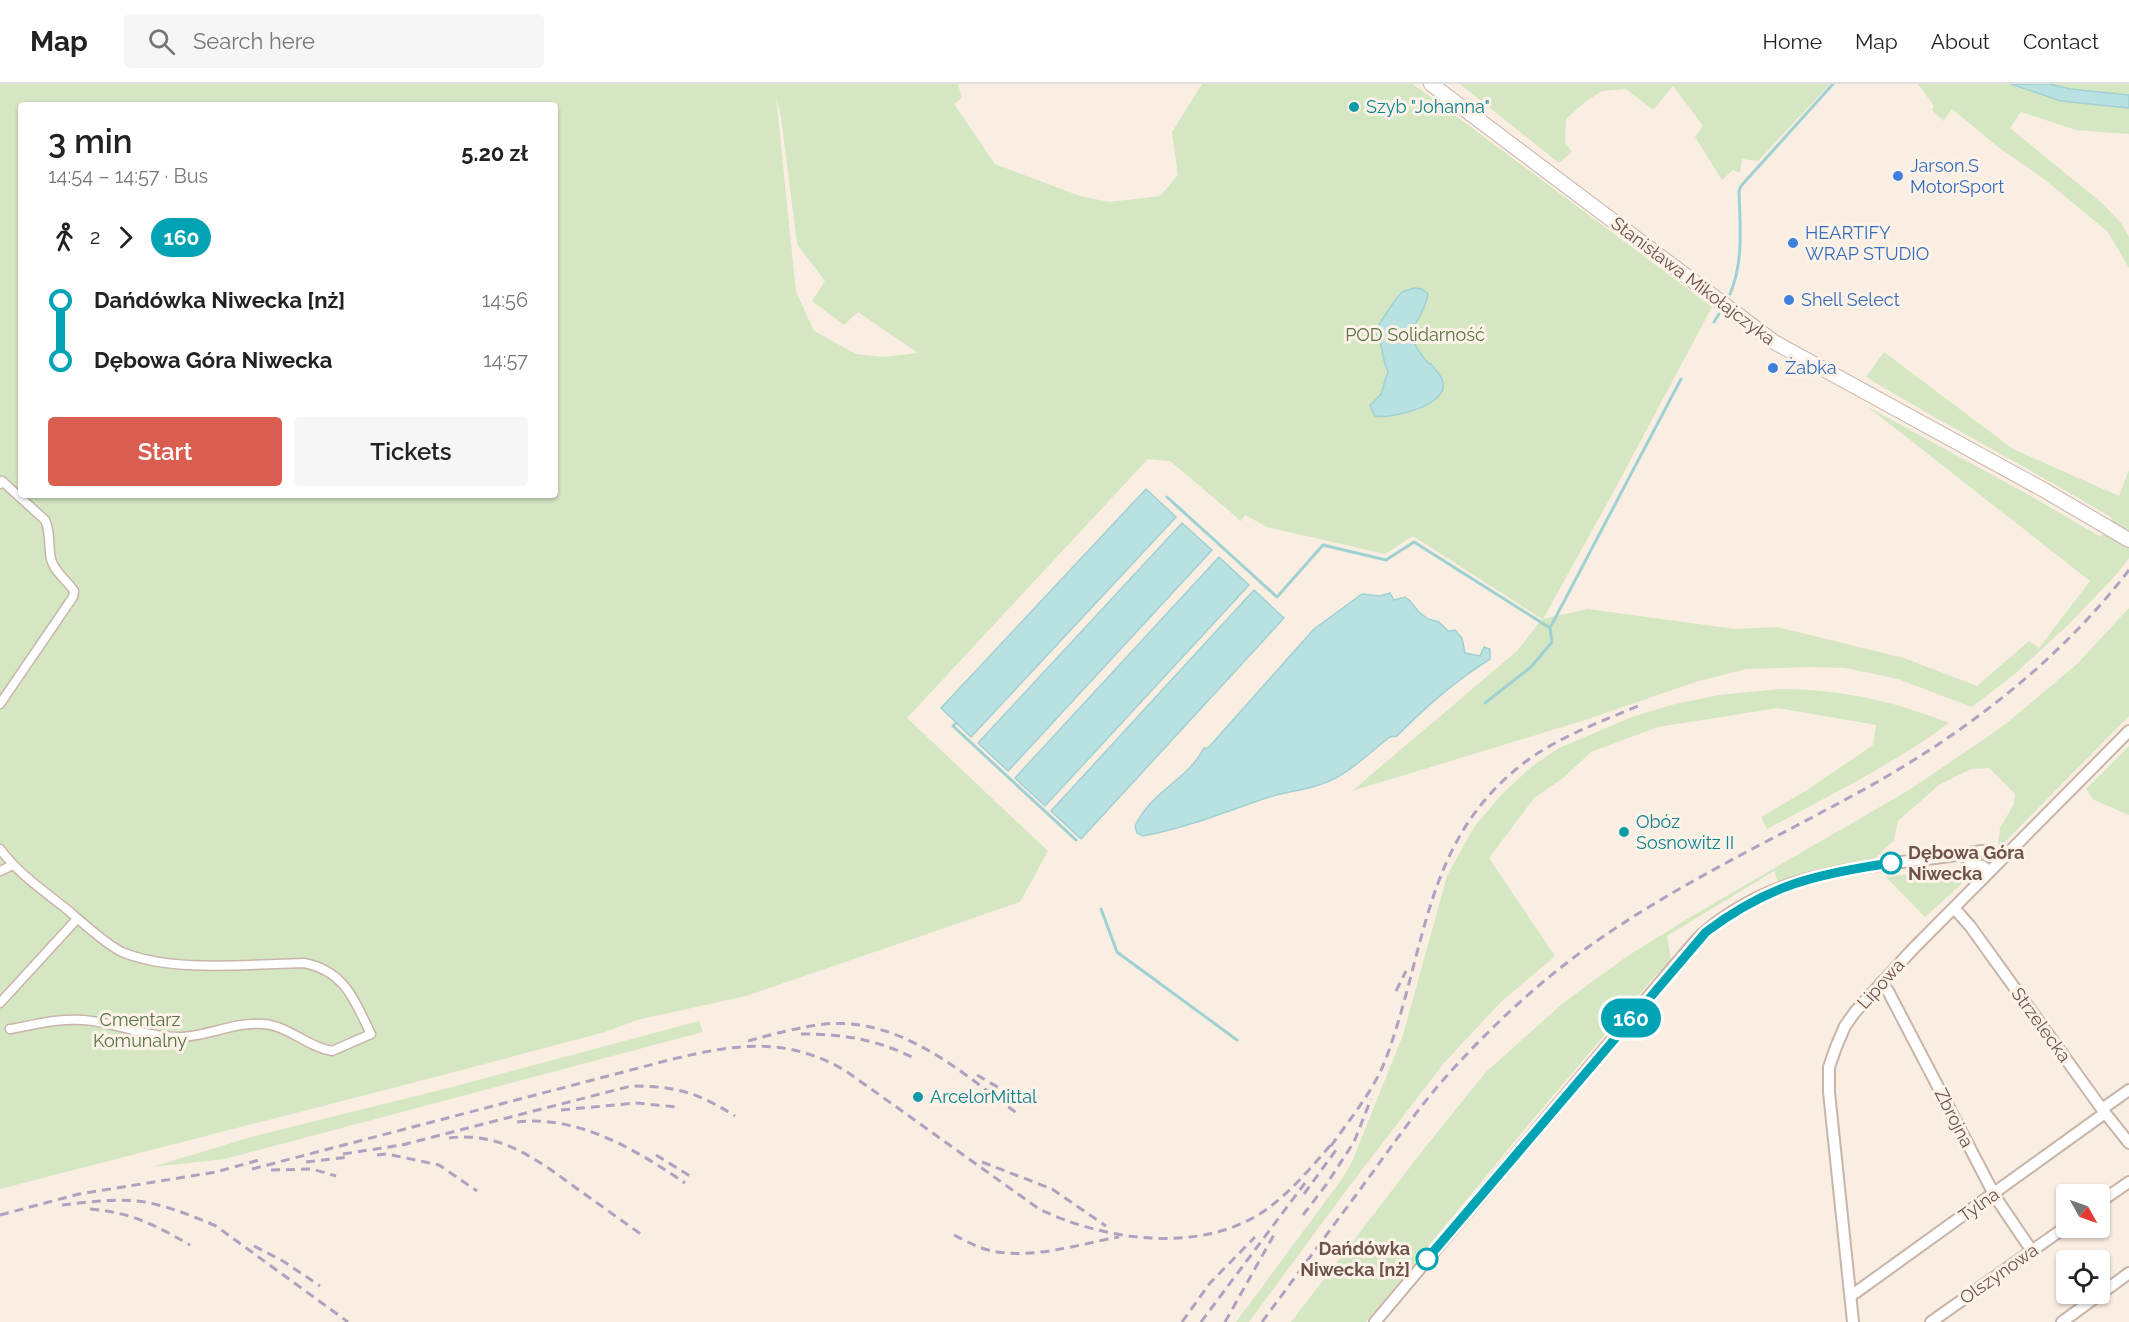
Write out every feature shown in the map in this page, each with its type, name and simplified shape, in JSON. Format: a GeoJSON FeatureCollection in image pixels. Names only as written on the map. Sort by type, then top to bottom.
{"type":"FeatureCollection","features":[{"type":"Feature","properties":{"kind":"street","name":"Stanisława Mikołajczyka"},"geometry":{"type":"LineString","coordinates":[[1431,84],[1774,342],[2129,540]]}},
{"type":"Feature","properties":{"kind":"street"},"geometry":{"type":"LineString","coordinates":[[0,484],[2,481],[18,496]]}},
{"type":"Feature","properties":{"kind":"street"},"geometry":{"type":"LineString","coordinates":[[0,704],[73,597],[74,591],[51,559],[48,526],[45,520],[21,498]]}},
{"type":"Feature","properties":{"kind":"street","name":"Lipowa"},"geometry":{"type":"LineString","coordinates":[[1853,1322],[1829,1092],[1829,1067],[1845,1026],[1881,983],[2129,730]]}},
{"type":"Feature","properties":{"kind":"street"},"geometry":{"type":"LineString","coordinates":[[0,849],[13,865],[116,949],[147,960],[194,965],[304,963],[323,968],[333,974],[348,990],[371,1034],[332,1052],[312,1045],[278,1027],[263,1023],[228,1027],[181,1037],[152,1035],[83,1020],[66,1020],[10,1029]]}},
{"type":"Feature","properties":{"kind":"street"},"geometry":{"type":"LineString","coordinates":[[1375,1322],[1706,932],[1743,906],[1796,882],[1825,873],[1982,851],[1993,854],[2000,861]]}},
{"type":"Feature","properties":{"kind":"street"},"geometry":{"type":"LineString","coordinates":[[1963,855],[1973,864],[1990,871]]}},
{"type":"Feature","properties":{"kind":"street"},"geometry":{"type":"LineString","coordinates":[[1973,864],[1977,884]]}},
{"type":"Feature","properties":{"kind":"street"},"geometry":{"type":"LineString","coordinates":[[0,871],[13,865]]}},
{"type":"Feature","properties":{"kind":"street","name":"Strzelecka"},"geometry":{"type":"LineString","coordinates":[[1954,908],[1970,926],[2129,1143]]}},
{"type":"Feature","properties":{"kind":"street"},"geometry":{"type":"LineString","coordinates":[[0,1003],[77,919]]}},
{"type":"Feature","properties":{"kind":"street","name":"Zbrojna"},"geometry":{"type":"LineString","coordinates":[[1881,983],[1888,991],[1994,1194],[2032,1251]]}},
{"type":"Feature","properties":{"kind":"street","name":"Tylna"},"geometry":{"type":"LineString","coordinates":[[1850,1293],[1855,1293],[1994,1194],[2129,1090]]}},
{"type":"Feature","properties":{"kind":"street"},"geometry":{"type":"LineString","coordinates":[[2110,1195],[2129,1182]]}},
{"type":"Feature","properties":{"kind":"street","name":"Olszynowa"},"geometry":{"type":"LineString","coordinates":[[1931,1322],[2056,1234]]}},
{"type":"Feature","properties":{"kind":"street"},"geometry":{"type":"LineString","coordinates":[[2062,1322],[2129,1273]]}},
{"type":"Feature","properties":{"kind":"green space"},"geometry":{"type":"Polygon","coordinates":[[[0,84],[958,84],[962,98],[954,104],[995,164],[1080,196],[1109,202],[1160,196],[1178,175],[1172,132],[1202,84],[1413,84],[1712,307],[1543,619],[1588,609],[1735,629],[1777,627],[1904,658],[1977,686],[2029,641],[2039,648],[2090,581],[1868,407],[2101,537],[2112,518],[1866,377],[1884,352],[2013,449],[2119,496],[2129,470],[2129,558],[2117,574],[2069,624],[2016,673],[1972,707],[1898,679],[1845,668],[1746,669],[1696,682],[1582,721],[1352,791],[1517,651],[1542,619],[1413,536],[1385,554],[1267,527],[1245,515],[1241,521],[1170,461],[1148,459],[907,718],[1048,851],[1020,902],[746,996],[637,1020],[605,1032],[0,1189],[0,84]],[[776,96],[796,292],[814,331],[856,354],[883,357],[918,353],[858,312],[844,325],[812,301],[825,281],[797,244],[781,117],[776,96]]]}},
{"type":"Feature","properties":{"kind":"green space"},"geometry":{"type":"Polygon","coordinates":[[[1460,84],[1830,84],[1758,161],[1742,159],[1740,173],[1733,170],[1722,180],[1695,137],[1703,126],[1673,86],[1653,110],[1626,89],[1602,91],[1585,102],[1566,119],[1565,142],[1572,152],[1559,163],[1460,84]]]}},
{"type":"Feature","properties":{"kind":"green space"},"geometry":{"type":"Polygon","coordinates":[[[1918,84],[2011,84],[2061,101],[2129,108],[2129,134],[2076,130],[2021,112],[2010,128],[2103,204],[2121,223],[2129,237],[2129,268],[2108,232],[2044,179],[1998,147],[1952,109],[1943,121],[1932,110],[1934,106],[1918,84]]]}},
{"type":"Feature","properties":{"kind":"green space"},"geometry":{"type":"Polygon","coordinates":[[[2049,84],[2129,84],[2129,95],[2070,89],[2049,84]]]}},
{"type":"Feature","properties":{"kind":"green space"},"geometry":{"type":"Polygon","coordinates":[[[2129,608],[2129,716],[2003,844],[1998,846],[2000,828],[2014,804],[2015,794],[1989,768],[1971,769],[1939,785],[1898,821],[1894,840],[1872,861],[1779,884],[1774,871],[1667,936],[1671,961],[1655,976],[1533,1119],[1366,1322],[1291,1322],[1486,1072],[1563,1003],[1629,955],[1909,790],[1986,738],[2077,664],[2129,608]]]}},
{"type":"Feature","properties":{"kind":"green space"},"geometry":{"type":"Polygon","coordinates":[[[1780,689],[1823,691],[1866,698],[1908,708],[1949,723],[1883,766],[1767,829],[1761,817],[1807,790],[1873,745],[1876,725],[1778,708],[1658,727],[1591,752],[1562,779],[1535,797],[1489,858],[1555,956],[1501,1002],[1444,1063],[1249,1322],[1236,1322],[1342,1179],[1352,1162],[1403,1035],[1447,876],[1474,827],[1503,793],[1531,767],[1559,748],[1632,717],[1671,705],[1719,695],[1780,689]]]}},
{"type":"Feature","properties":{"kind":"green space"},"geometry":{"type":"Polygon","coordinates":[[[2129,746],[2129,815],[2094,800],[2086,789],[2129,746]]]}},
{"type":"Feature","properties":{"kind":"green space"},"geometry":{"type":"Polygon","coordinates":[[[1959,869],[1965,873],[1966,880],[1925,917],[1886,877],[1959,869]]]}},
{"type":"Feature","properties":{"kind":"green space"},"geometry":{"type":"Polygon","coordinates":[[[699,1021],[703,1032],[225,1159],[152,1167],[251,1137],[448,1088],[699,1021]]]}},
{"type":"Feature","properties":{"kind":"water"},"geometry":{"type":"Polygon","coordinates":[[[2011,84],[2049,84],[2070,89],[2129,95],[2129,108],[2061,101],[2011,84]]]}},
{"type":"Feature","properties":{"kind":"water"},"geometry":{"type":"Polygon","coordinates":[[[1414,288],[1422,289],[1428,294],[1425,306],[1413,328],[1413,341],[1428,363],[1440,375],[1443,388],[1439,396],[1419,408],[1394,415],[1375,416],[1370,406],[1381,394],[1388,371],[1376,331],[1402,292],[1414,288]]]}},
{"type":"Feature","properties":{"kind":"water"},"geometry":{"type":"Polygon","coordinates":[[[1146,489],[1176,517],[971,737],[941,708],[1146,489]]]}},
{"type":"Feature","properties":{"kind":"water"},"geometry":{"type":"Polygon","coordinates":[[[1182,523],[1212,550],[1008,771],[978,743],[1182,523]]]}},
{"type":"Feature","properties":{"kind":"water"},"geometry":{"type":"Polygon","coordinates":[[[1219,557],[1249,585],[1045,806],[1015,778],[1219,557]]]}},
{"type":"Feature","properties":{"kind":"water"},"geometry":{"type":"Polygon","coordinates":[[[1254,590],[1284,618],[1081,839],[1051,811],[1254,590]]]}},
{"type":"Feature","properties":{"kind":"water"},"geometry":{"type":"Polygon","coordinates":[[[1390,593],[1394,600],[1405,597],[1419,612],[1428,619],[1439,622],[1448,631],[1455,630],[1462,638],[1465,653],[1480,656],[1484,647],[1490,649],[1490,659],[1441,695],[1397,736],[1390,737],[1336,778],[1320,785],[1269,797],[1175,828],[1143,836],[1137,833],[1135,826],[1142,813],[1189,769],[1204,748],[1208,748],[1314,629],[1362,594],[1380,596],[1390,593]]]}},
{"type":"Feature","properties":{"kind":"waterway"},"geometry":{"type":"LineString","coordinates":[[1730,294],[1739,256],[1739,191],[1741,186],[1833,84]]}},
{"type":"Feature","properties":{"kind":"waterway"},"geometry":{"type":"LineString","coordinates":[[1714,322],[1719,314]]}},
{"type":"Feature","properties":{"kind":"waterway"},"geometry":{"type":"LineString","coordinates":[[1485,703],[1531,667],[1552,642],[1550,628],[1681,379]]}},
{"type":"Feature","properties":{"kind":"waterway"},"geometry":{"type":"LineString","coordinates":[[1167,497],[1277,597],[1323,545],[1386,560],[1414,542],[1550,628]]}},
{"type":"Feature","properties":{"kind":"waterway"},"geometry":{"type":"LineString","coordinates":[[956,723],[953,726],[1076,840]]}},
{"type":"Feature","properties":{"kind":"waterway"},"geometry":{"type":"LineString","coordinates":[[1101,909],[1117,952],[1237,1040]]}},
{"type":"Feature","properties":{"kind":"railway"},"geometry":{"type":"LineString","coordinates":[[1262,1322],[1430,1095],[1484,1036],[1536,988],[1591,945],[1658,901],[1870,786],[1942,742],[2011,691],[2043,663],[2074,634],[2129,570]]}},
{"type":"Feature","properties":{"kind":"railway"},"geometry":{"type":"LineString","coordinates":[[1331,1146],[1363,1101],[1383,1066],[1435,892],[1450,855],[1470,820],[1497,787],[1532,757],[1572,734],[1643,704]]}},
{"type":"Feature","properties":{"kind":"railway"},"geometry":{"type":"LineString","coordinates":[[1396,991],[1406,971]]}},
{"type":"Feature","properties":{"kind":"railway"},"geometry":{"type":"LineString","coordinates":[[748,1041],[825,1024],[853,1024],[879,1029],[904,1038],[952,1065],[1018,1114]]}},
{"type":"Feature","properties":{"kind":"railway"},"geometry":{"type":"LineString","coordinates":[[801,1034],[859,1039],[886,1046],[914,1058]]}},
{"type":"Feature","properties":{"kind":"railway"},"geometry":{"type":"LineString","coordinates":[[252,1169],[673,1059],[719,1050],[761,1046],[803,1052],[846,1071],[1039,1209],[1094,1229],[1124,1235],[1184,1238],[1214,1233],[1242,1224],[1286,1194],[1335,1140]]}},
{"type":"Feature","properties":{"kind":"railway"},"geometry":{"type":"LineString","coordinates":[[977,1075],[1023,1102]]}},
{"type":"Feature","properties":{"kind":"railway"},"geometry":{"type":"LineString","coordinates":[[402,1145],[631,1086],[660,1087],[685,1092],[709,1101],[735,1116]]}},
{"type":"Feature","properties":{"kind":"railway"},"geometry":{"type":"LineString","coordinates":[[1303,1215],[1354,1142],[1371,1099]]}},
{"type":"Feature","properties":{"kind":"railway"},"geometry":{"type":"LineString","coordinates":[[561,1110],[636,1103],[677,1107]]}},
{"type":"Feature","properties":{"kind":"railway"},"geometry":{"type":"LineString","coordinates":[[517,1122],[540,1121],[584,1130],[627,1147],[685,1183]]}},
{"type":"Feature","properties":{"kind":"railway"},"geometry":{"type":"LineString","coordinates":[[449,1138],[468,1137],[502,1143],[533,1158],[645,1237]]}},
{"type":"Feature","properties":{"kind":"railway"},"geometry":{"type":"LineString","coordinates":[[343,1154],[408,1144]]}},
{"type":"Feature","properties":{"kind":"railway"},"geometry":{"type":"LineString","coordinates":[[1304,1194],[1336,1150]]}},
{"type":"Feature","properties":{"kind":"railway"},"geometry":{"type":"LineString","coordinates":[[377,1155],[387,1154],[439,1165],[477,1191]]}},
{"type":"Feature","properties":{"kind":"railway"},"geometry":{"type":"LineString","coordinates":[[656,1155],[690,1176]]}},
{"type":"Feature","properties":{"kind":"railway"},"geometry":{"type":"LineString","coordinates":[[306,1162],[350,1157]]}},
{"type":"Feature","properties":{"kind":"railway"},"geometry":{"type":"LineString","coordinates":[[0,1215],[79,1194],[216,1172],[259,1160]]}},
{"type":"Feature","properties":{"kind":"railway"},"geometry":{"type":"LineString","coordinates":[[982,1162],[1052,1189],[1106,1226]]}},
{"type":"Feature","properties":{"kind":"railway"},"geometry":{"type":"LineString","coordinates":[[271,1170],[312,1169],[336,1176]]}},
{"type":"Feature","properties":{"kind":"railway"},"geometry":{"type":"LineString","coordinates":[[1201,1322],[1305,1183]]}},
{"type":"Feature","properties":{"kind":"railway"},"geometry":{"type":"LineString","coordinates":[[62,1205],[140,1201],[167,1207],[200,1219],[216,1226],[348,1322]]}},
{"type":"Feature","properties":{"kind":"railway"},"geometry":{"type":"LineString","coordinates":[[90,1209],[131,1217],[165,1231],[190,1245]]}},
{"type":"Feature","properties":{"kind":"railway"},"geometry":{"type":"LineString","coordinates":[[1225,1322],[1275,1233]]}},
{"type":"Feature","properties":{"kind":"railway"},"geometry":{"type":"LineString","coordinates":[[954,1235],[986,1249],[1013,1253],[1044,1252],[1119,1237]]}},
{"type":"Feature","properties":{"kind":"railway"},"geometry":{"type":"LineString","coordinates":[[1182,1322],[1210,1283],[1255,1237]]}},
{"type":"Feature","properties":{"kind":"railway"},"geometry":{"type":"LineString","coordinates":[[254,1246],[283,1261],[320,1286]]}},
{"type":"Feature","properties":{"kind":"bus line","name":"160"},"geometry":{"type":"LineString","coordinates":[[1427,1259],[1661,982],[1698,939],[1714,925],[1743,906],[1796,882],[1825,873],[1891,863]]}},
{"type":"Feature","properties":{"kind":"place","name":"Szyb \"Johanna\""},"geometry":{"type":"Point","coordinates":[1354,107]}},
{"type":"Feature","properties":{"kind":"place","name":"Jarson.S MotorSport"},"geometry":{"type":"Point","coordinates":[1898,176]}},
{"type":"Feature","properties":{"kind":"place","name":"HEARTIFY WRAP STUDIO"},"geometry":{"type":"Point","coordinates":[1793,243]}},
{"type":"Feature","properties":{"kind":"place","name":"Shell Select"},"geometry":{"type":"Point","coordinates":[1789,300]}},
{"type":"Feature","properties":{"kind":"place","name":"Żabka"},"geometry":{"type":"Point","coordinates":[1773,368]}},
{"type":"Feature","properties":{"kind":"place","name":"Obóz Sosnowitz II"},"geometry":{"type":"Point","coordinates":[1624,832]}},
{"type":"Feature","properties":{"kind":"place","name":"Dębowa Góra Niwecka"},"geometry":{"type":"Point","coordinates":[1891,863]}},
{"type":"Feature","properties":{"kind":"place","name":"ArcelorMittal"},"geometry":{"type":"Point","coordinates":[918,1097]}},
{"type":"Feature","properties":{"kind":"place","name":"Dańdówka Niwecka [nż]"},"geometry":{"type":"Point","coordinates":[1427,1259]}},
{"type":"Feature","properties":{"kind":"park label","name":"POD Solidarność"},"geometry":{"type":"Point","coordinates":[1415,335]}},
{"type":"Feature","properties":{"kind":"park label","name":"Cmentarz Komunalny"},"geometry":{"type":"Point","coordinates":[140,1030]}}]}
